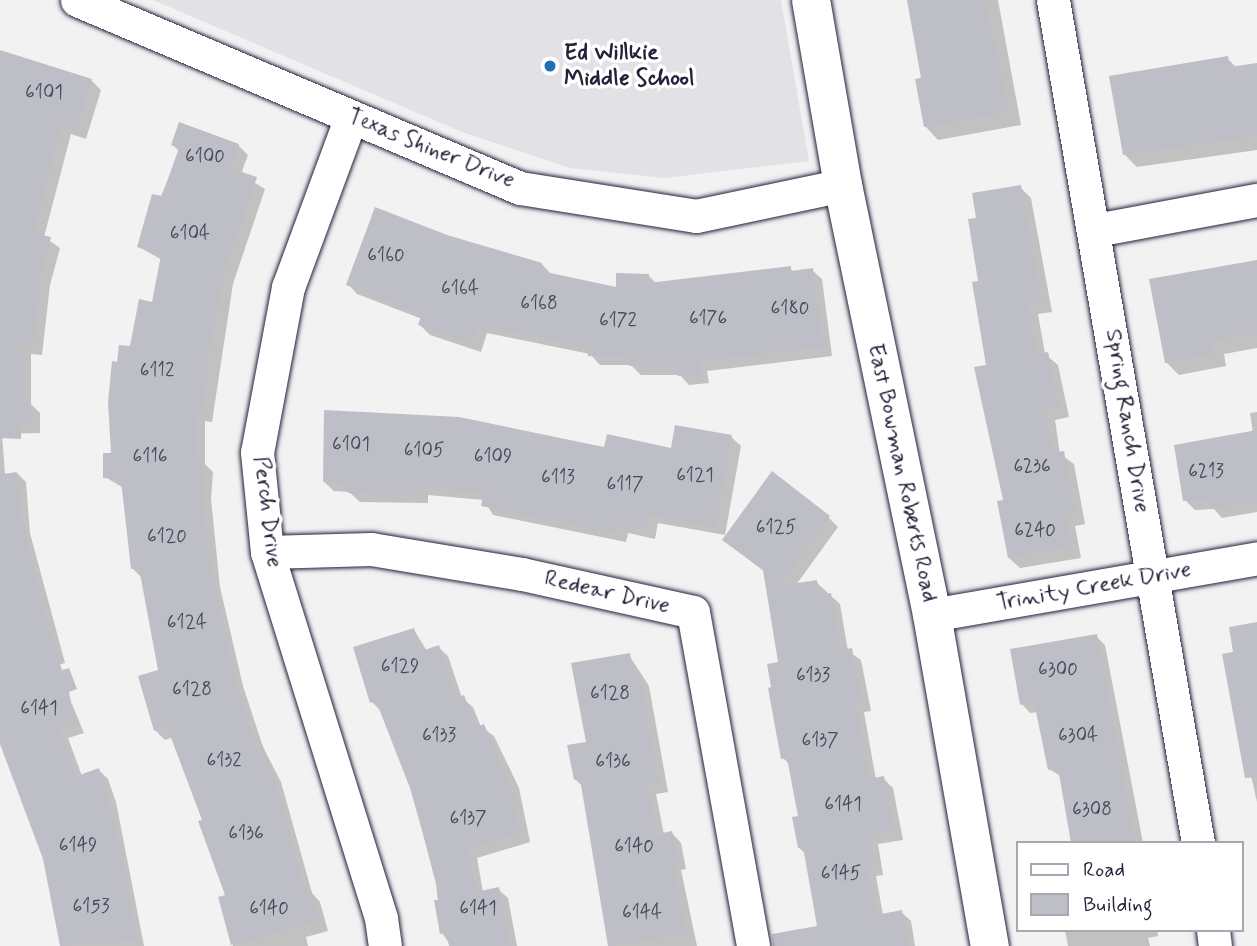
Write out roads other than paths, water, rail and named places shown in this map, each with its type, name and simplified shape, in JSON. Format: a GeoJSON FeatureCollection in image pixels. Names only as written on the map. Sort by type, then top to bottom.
{"type":"FeatureCollection","features":[{"type":"Feature","properties":{"kind":"street","name":"Texas Shiner Drive"},"geometry":{"type":"LineString","coordinates":[[78,0],[520,188],[696,216],[843,185]]}},
{"type":"Feature","properties":{"kind":"street","name":"East Bowman Roberts Road"},"geometry":{"type":"LineString","coordinates":[[811,0],[843,185],[932,615],[990,946]]}},
{"type":"Feature","properties":{"kind":"street","name":"Spring Ranch Drive"},"geometry":{"type":"LineString","coordinates":[[1054,0],[1096,230],[1198,841]]}},
{"type":"Feature","properties":{"kind":"street","name":"Perch Drive"},"geometry":{"type":"LineString","coordinates":[[351,117],[288,287],[257,452],[267,552],[381,918],[385,946]]}},
{"type":"Feature","properties":{"kind":"street"},"geometry":{"type":"LineString","coordinates":[[1096,230],[1257,200]]}},
{"type":"Feature","properties":{"kind":"street","name":"Redear Drive"},"geometry":{"type":"LineString","coordinates":[[267,552],[371,549],[522,574],[694,612],[753,946]]}},
{"type":"Feature","properties":{"kind":"street","name":"Trinity Creek Drive"},"geometry":{"type":"LineString","coordinates":[[932,615],[1257,558]]}},
{"type":"Feature","properties":{"kind":"place","name":"Ed Willkie Middle School"},"geometry":{"type":"Point","coordinates":[550,66]}}]}
